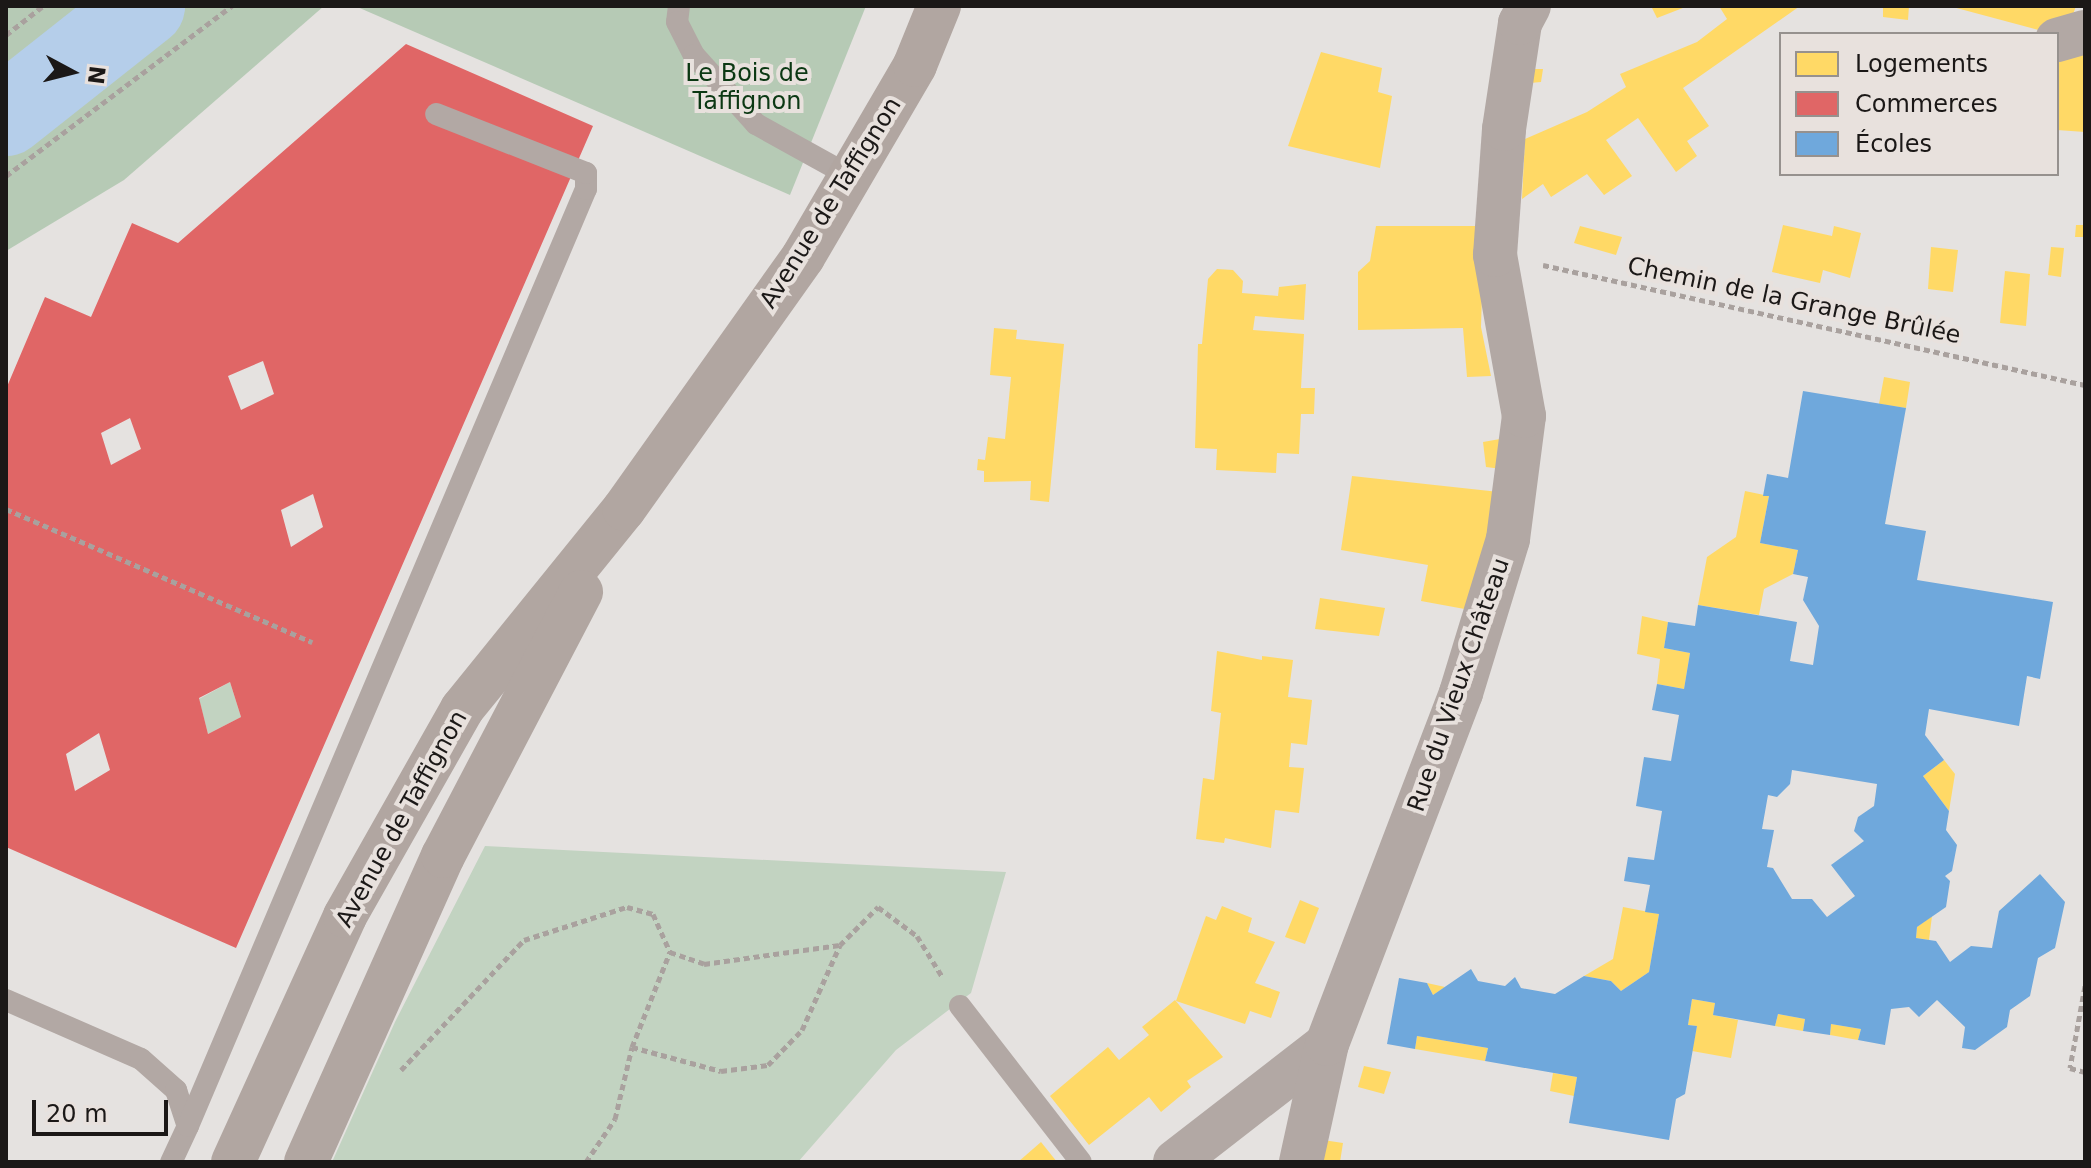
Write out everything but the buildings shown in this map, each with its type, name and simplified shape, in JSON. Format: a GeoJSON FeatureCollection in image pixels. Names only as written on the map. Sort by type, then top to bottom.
{"type":"FeatureCollection","features":[{"type":"Feature","properties":{"kind":"street","name":"Avenue de Taffignon"},"geometry":{"type":"LineString","coordinates":[[233,1162],[345,916],[462,709],[624,509],[803,257],[915,65],[939,6]]}},
{"type":"Feature","properties":{"kind":"street","name":"Rue du Vieux Château"},"geometry":{"type":"LineString","coordinates":[[1301,1162],[1327,1044],[1461,693],[1508,539],[1524,416],[1495,255],[1504,129],[1520,23],[1529,6]]}},
{"type":"Feature","properties":{"kind":"street"},"geometry":{"type":"LineString","coordinates":[[2059,39],[2085,32]]}},
{"type":"Feature","properties":{"kind":"street","name":"Avenue de Taffignon"},"geometry":{"type":"LineString","coordinates":[[306,1162],[443,856],[624,509]]}},
{"type":"Feature","properties":{"kind":"street"},"geometry":{"type":"LineString","coordinates":[[1175,1162],[1327,1044]]}},
{"type":"Feature","properties":{"kind":"lane"},"geometry":{"type":"LineString","coordinates":[[679,6],[677,22],[694,55],[756,124],[850,176]]}},
{"type":"Feature","properties":{"kind":"lane"},"geometry":{"type":"LineString","coordinates":[[171,1162],[586,189],[586,173],[436,114]]}},
{"type":"Feature","properties":{"kind":"lane"},"geometry":{"type":"LineString","coordinates":[[6,1000],[141,1059],[176,1090],[188,1126]]}},
{"type":"Feature","properties":{"kind":"lane"},"geometry":{"type":"LineString","coordinates":[[960,1006],[1081,1162]]}},
{"type":"Feature","properties":{"kind":"path"},"geometry":{"type":"LineString","coordinates":[[6,35],[43,6]]}},
{"type":"Feature","properties":{"kind":"path"},"geometry":{"type":"LineString","coordinates":[[6,176],[232,6]]}},
{"type":"Feature","properties":{"kind":"path","name":"Chemin de la Grange Brûlée"},"geometry":{"type":"LineString","coordinates":[[1495,255],[2085,385]]}},
{"type":"Feature","properties":{"kind":"path"},"geometry":{"type":"LineString","coordinates":[[6,509],[312,642]]}},
{"type":"Feature","properties":{"kind":"path"},"geometry":{"type":"LineString","coordinates":[[396,1080],[402,1067],[524,940],[627,907],[653,914],[670,952],[632,1047],[615,1119],[586,1162]]}},
{"type":"Feature","properties":{"kind":"path"},"geometry":{"type":"LineString","coordinates":[[632,1047],[721,1071],[768,1065],[802,1030],[840,945],[878,907],[917,936],[960,1006]]}},
{"type":"Feature","properties":{"kind":"path"},"geometry":{"type":"LineString","coordinates":[[670,952],[704,964],[840,945]]}},
{"type":"Feature","properties":{"kind":"path"},"geometry":{"type":"LineString","coordinates":[[2085,986],[2070,1068],[2085,1072]]}},
{"type":"Feature","properties":{"kind":"green space"},"geometry":{"type":"Polygon","coordinates":[[[6,6],[324,6],[124,180],[6,251],[6,6]]]}},
{"type":"Feature","properties":{"kind":"green space","name":"Le Bois de Taffignon"},"geometry":{"type":"Polygon","coordinates":[[[355,6],[866,6],[790,195],[355,6]]]}},
{"type":"Feature","properties":{"kind":"green space"},"geometry":{"type":"Polygon","coordinates":[[[230,682],[241,717],[208,734],[199,699],[230,682]]]}},
{"type":"Feature","properties":{"kind":"green space"},"geometry":{"type":"Polygon","coordinates":[[[485,846],[1006,872],[971,993],[896,1050],[798,1162],[332,1162],[395,1022],[485,846]]]}},
{"type":"Feature","properties":{"kind":"waterway"},"geometry":{"type":"LineString","coordinates":[[6,115],[144,6]]}}]}
